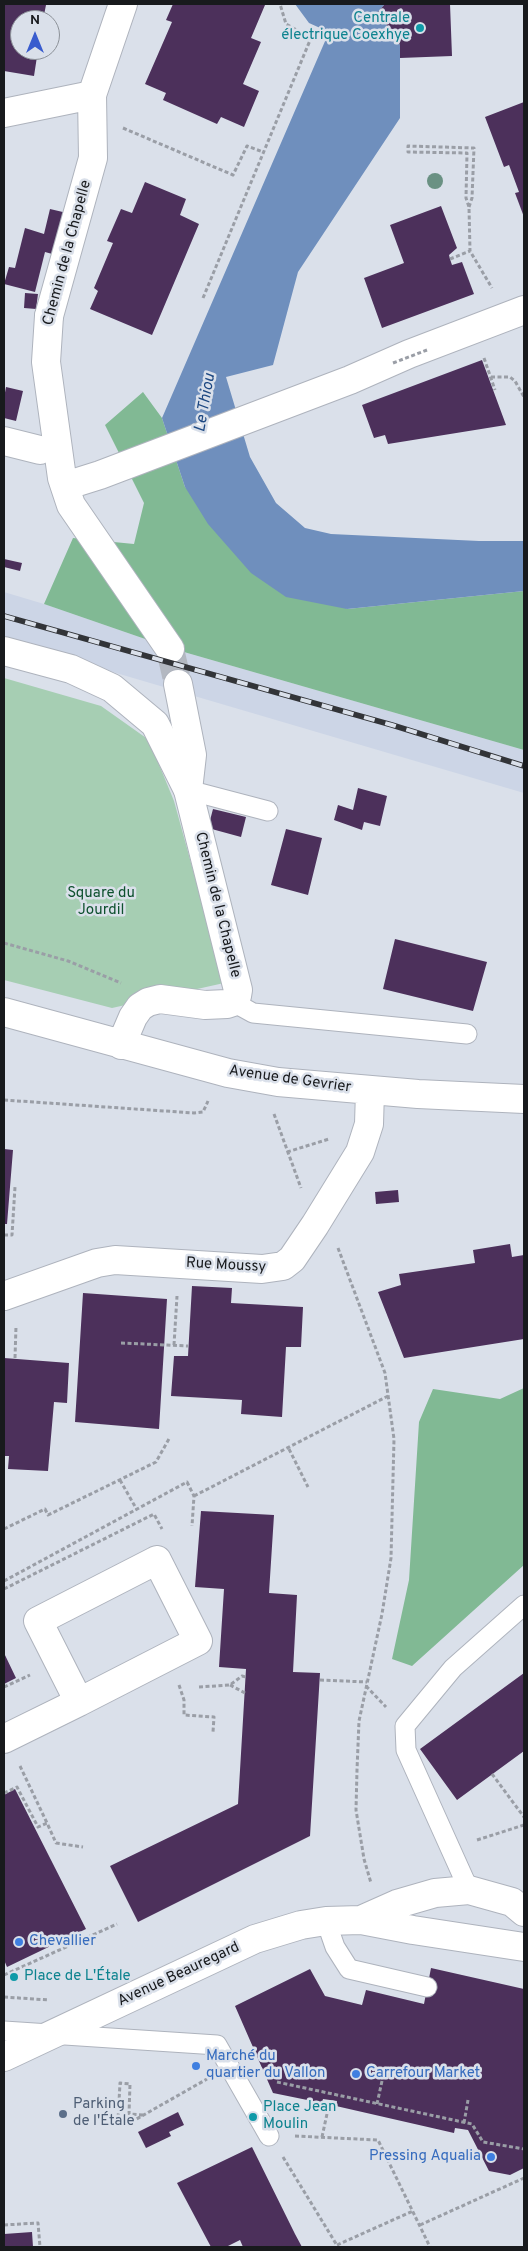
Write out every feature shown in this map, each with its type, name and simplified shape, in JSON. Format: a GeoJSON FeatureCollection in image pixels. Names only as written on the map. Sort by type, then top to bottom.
{"type":"FeatureCollection","features":[{"type":"Feature","properties":{"kind":"street"},"geometry":{"type":"LineString","coordinates":[[4,113],[92,105],[123,4]]}},
{"type":"Feature","properties":{"kind":"street","name":"Chemin de la Chapelle"},"geometry":{"type":"LineString","coordinates":[[92,105],[93,158],[49,316],[46,362],[53,421],[65,486],[71,505],[170,648]]}},
{"type":"Feature","properties":{"kind":"street"},"geometry":{"type":"LineString","coordinates":[[65,486],[100,475],[350,380],[409,354],[517,313]]}},
{"type":"Feature","properties":{"kind":"street"},"geometry":{"type":"LineString","coordinates":[[4,441],[40,450]]}},
{"type":"Feature","properties":{"kind":"street","name":"Chemin de la Chapelle"},"geometry":{"type":"LineString","coordinates":[[4,651],[71,669],[112,688],[154,724],[188,790],[238,990],[233,1002]]}},
{"type":"Feature","properties":{"kind":"street","name":"Chemin de la Chapelle"},"geometry":{"type":"LineString","coordinates":[[178,684],[192,756],[188,790]]}},
{"type":"Feature","properties":{"kind":"street"},"geometry":{"type":"LineString","coordinates":[[121,1045],[133,1017],[140,1007],[148,1002],[160,999],[205,1004],[233,1002]]}},
{"type":"Feature","properties":{"kind":"street","name":"Avenue de Gevrier"},"geometry":{"type":"LineString","coordinates":[[4,1012],[216,1070],[278,1082],[370,1091],[524,1099]]}},
{"type":"Feature","properties":{"kind":"street","name":"Rue Moussy"},"geometry":{"type":"LineString","coordinates":[[4,1296],[97,1263],[115,1260],[273,1269],[283,1266],[292,1259],[315,1225],[360,1152],[366,1138],[370,1091]]}},
{"type":"Feature","properties":{"kind":"street"},"geometry":{"type":"LineString","coordinates":[[4,1739],[79,1702],[198,1641],[157,1560],[38,1621],[79,1702]]}},
{"type":"Feature","properties":{"kind":"street","name":"Avenue Beauregard"},"geometry":{"type":"LineString","coordinates":[[4,2057],[255,1939],[301,1925],[370,1916],[397,1904],[442,1892],[469,1890],[514,1906],[498,1927],[491,1942]]}},
{"type":"Feature","properties":{"kind":"street"},"geometry":{"type":"LineString","coordinates":[[440,1934],[438,1908],[442,1892]]}},
{"type":"Feature","properties":{"kind":"street","name":"Avenue Beauregard"},"geometry":{"type":"LineString","coordinates":[[370,1916],[440,1934],[524,1947]]}},
{"type":"Feature","properties":{"kind":"lane"},"geometry":{"type":"LineString","coordinates":[[188,790],[268,811]]}},
{"type":"Feature","properties":{"kind":"lane"},"geometry":{"type":"LineString","coordinates":[[233,1002],[253,1013],[467,1034]]}},
{"type":"Feature","properties":{"kind":"lane"},"geometry":{"type":"LineString","coordinates":[[469,1890],[406,1750],[405,1726],[453,1668],[524,1605]]}},
{"type":"Feature","properties":{"kind":"lane"},"geometry":{"type":"LineString","coordinates":[[326,1921],[335,1947],[349,1969],[427,1987]]}},
{"type":"Feature","properties":{"kind":"lane"},"geometry":{"type":"LineString","coordinates":[[4,2031],[217,2045],[269,2136]]}},
{"type":"Feature","properties":{"kind":"path"},"geometry":{"type":"LineString","coordinates":[[203,298],[312,38],[286,24],[280,4]]}},
{"type":"Feature","properties":{"kind":"path"},"geometry":{"type":"LineString","coordinates":[[92,105],[233,175],[246,146],[263,152]]}},
{"type":"Feature","properties":{"kind":"path"},"geometry":{"type":"LineString","coordinates":[[469,207],[472,198],[474,148],[408,146],[408,152],[467,153],[466,198],[469,207],[470,251],[517,313]]}},
{"type":"Feature","properties":{"kind":"path"},"geometry":{"type":"LineString","coordinates":[[450,259],[470,251]]}},
{"type":"Feature","properties":{"kind":"path"},"geometry":{"type":"LineString","coordinates":[[350,380],[427,350]]}},
{"type":"Feature","properties":{"kind":"path"},"geometry":{"type":"LineString","coordinates":[[491,378],[510,378],[515,381],[524,397]]}},
{"type":"Feature","properties":{"kind":"path"},"geometry":{"type":"LineString","coordinates":[[4,943],[68,961],[160,999]]}},
{"type":"Feature","properties":{"kind":"path"},"geometry":{"type":"LineString","coordinates":[[4,1100],[202,1112],[207,1106],[216,1070]]}},
{"type":"Feature","properties":{"kind":"path"},"geometry":{"type":"LineString","coordinates":[[274,1117],[287,1152]]}},
{"type":"Feature","properties":{"kind":"path"},"geometry":{"type":"LineString","coordinates":[[4,1235],[12,1235],[14,1187]]}},
{"type":"Feature","properties":{"kind":"path"},"geometry":{"type":"LineString","coordinates":[[315,1225],[335,1239],[385,1373],[394,1438],[390,1558],[382,1614],[360,1721],[356,1810],[364,1859],[370,1916]]}},
{"type":"Feature","properties":{"kind":"path"},"geometry":{"type":"LineString","coordinates":[[174,1345],[177,1299]]}},
{"type":"Feature","properties":{"kind":"path"},"geometry":{"type":"LineString","coordinates":[[14,1358],[16,1325]]}},
{"type":"Feature","properties":{"kind":"path"},"geometry":{"type":"LineString","coordinates":[[121,1343],[188,1346]]}},
{"type":"Feature","properties":{"kind":"path"},"geometry":{"type":"LineString","coordinates":[[194,1496],[289,1449],[293,1444],[388,1396]]}},
{"type":"Feature","properties":{"kind":"path"},"geometry":{"type":"LineString","coordinates":[[4,1529],[45,1509],[48,1515],[156,1462],[170,1437]]}},
{"type":"Feature","properties":{"kind":"path"},"geometry":{"type":"LineString","coordinates":[[289,1449],[308,1486]]}},
{"type":"Feature","properties":{"kind":"path"},"geometry":{"type":"LineString","coordinates":[[120,1480],[137,1510]]}},
{"type":"Feature","properties":{"kind":"path"},"geometry":{"type":"LineString","coordinates":[[4,1581],[187,1482],[194,1496],[192,1526]]}},
{"type":"Feature","properties":{"kind":"path"},"geometry":{"type":"LineString","coordinates":[[199,1687],[230,1685],[242,1676],[246,1677]]}},
{"type":"Feature","properties":{"kind":"path"},"geometry":{"type":"LineString","coordinates":[[320,1680],[367,1682]]}},
{"type":"Feature","properties":{"kind":"path"},"geometry":{"type":"LineString","coordinates":[[230,1685],[244,1693]]}},
{"type":"Feature","properties":{"kind":"path"},"geometry":{"type":"LineString","coordinates":[[192,1715],[214,1717],[213,1732]]}},
{"type":"Feature","properties":{"kind":"path"},"geometry":{"type":"LineString","coordinates":[[492,1774],[524,1817]]}},
{"type":"Feature","properties":{"kind":"path"},"geometry":{"type":"LineString","coordinates":[[4,1793],[16,1787],[38,1827],[47,1823]]}},
{"type":"Feature","properties":{"kind":"path"},"geometry":{"type":"LineString","coordinates":[[35,1798],[56,1842],[83,1847]]}},
{"type":"Feature","properties":{"kind":"path"},"geometry":{"type":"LineString","coordinates":[[471,1842],[524,1825]]}},
{"type":"Feature","properties":{"kind":"path"},"geometry":{"type":"LineString","coordinates":[[4,1975],[117,1924]]}},
{"type":"Feature","properties":{"kind":"path"},"geometry":{"type":"LineString","coordinates":[[4,1997],[29,1999]]}},
{"type":"Feature","properties":{"kind":"path"},"geometry":{"type":"LineString","coordinates":[[143,2115],[129,2114],[130,2084],[120,2083],[118,2120],[133,2120],[143,2115],[229,2067]]}},
{"type":"Feature","properties":{"kind":"path"},"geometry":{"type":"LineString","coordinates":[[377,2104],[382,2081]]}},
{"type":"Feature","properties":{"kind":"path"},"geometry":{"type":"LineString","coordinates":[[277,2082],[472,2124],[483,2142],[524,2149]]}},
{"type":"Feature","properties":{"kind":"path"},"geometry":{"type":"LineString","coordinates":[[322,2137],[330,2100]]}},
{"type":"Feature","properties":{"kind":"path"},"geometry":{"type":"LineString","coordinates":[[464,2123],[468,2100]]}},
{"type":"Feature","properties":{"kind":"path"},"geometry":{"type":"LineString","coordinates":[[269,2136],[378,2140],[430,2247]]}},
{"type":"Feature","properties":{"kind":"path"},"geometry":{"type":"LineString","coordinates":[[269,2136],[338,2246],[413,2211]]}},
{"type":"Feature","properties":{"kind":"path"},"geometry":{"type":"LineString","coordinates":[[420,2225],[524,2178]]}},
{"type":"Feature","properties":{"kind":"path"},"geometry":{"type":"LineString","coordinates":[[4,2224],[38,2223],[40,2247]]}},
{"type":"Feature","properties":{"kind":"shaded area"},"geometry":{"type":"Polygon","coordinates":[[[4,592],[177,650],[524,750],[524,793],[4,640],[4,592]]]}},
{"type":"Feature","properties":{"kind":"green space"},"geometry":{"type":"Polygon","coordinates":[[[143,392],[162,418],[185,487],[347,609],[524,591],[524,750],[177,650],[44,604],[73,538],[134,544],[144,503],[105,425],[143,392]]]}},
{"type":"Feature","properties":{"kind":"green space","name":"Square du Jourdil"},"geometry":{"type":"Polygon","coordinates":[[[4,678],[101,706],[149,740],[174,801],[224,983],[112,1008],[4,980],[4,678]]]}},
{"type":"Feature","properties":{"kind":"green space"},"geometry":{"type":"Polygon","coordinates":[[[524,1388],[524,1565],[412,1666],[392,1659],[409,1580],[419,1422],[433,1389],[500,1399],[524,1388]]]}},
{"type":"Feature","properties":{"kind":"water","name":"Le Thiou"},"geometry":{"type":"Polygon","coordinates":[[[295,4],[385,4],[378,12],[400,45],[400,118],[298,272],[273,365],[226,377],[250,457],[276,503],[305,528],[331,534],[479,541],[524,541],[524,591],[347,609],[286,597],[251,573],[208,524],[185,487],[162,418],[329,32],[309,23],[295,4]]]}},
{"type":"Feature","properties":{"kind":"building"},"geometry":{"type":"Polygon","coordinates":[[[4,4],[46,5],[45,10],[10,10],[10,60],[36,60],[34,76],[4,71],[4,4]]]}},
{"type":"Feature","properties":{"kind":"building"},"geometry":{"type":"Polygon","coordinates":[[[173,4],[265,5],[251,38],[261,42],[243,84],[259,91],[244,127],[221,117],[217,124],[163,100],[166,93],[145,84],[172,22],[166,20],[173,4]]]}},
{"type":"Feature","properties":{"kind":"building","name":"Centrale électrique Coexhye"},"geometry":{"type":"Polygon","coordinates":[[[385,4],[450,4],[452,56],[400,58],[400,45],[378,12],[385,4]]]}},
{"type":"Feature","properties":{"kind":"building"},"geometry":{"type":"Polygon","coordinates":[[[524,102],[524,217],[515,193],[519,192],[509,165],[504,167],[485,117],[524,102]]]}},
{"type":"Feature","properties":{"kind":"building"},"geometry":{"type":"Polygon","coordinates":[[[145,182],[186,199],[180,215],[199,224],[152,335],[90,309],[98,291],[94,288],[113,243],[107,241],[121,209],[132,213],[145,182]]]}},
{"type":"Feature","properties":{"kind":"building"},"geometry":{"type":"Polygon","coordinates":[[[441,206],[457,248],[449,255],[452,265],[462,262],[474,294],[382,328],[364,278],[404,263],[390,225],[441,206]]]}},
{"type":"Feature","properties":{"kind":"building"},"geometry":{"type":"Polygon","coordinates":[[[50,209],[67,213],[56,255],[45,252],[35,292],[4,284],[9,267],[15,268],[25,228],[44,234],[50,209]]]}},
{"type":"Feature","properties":{"kind":"building"},"geometry":{"type":"Polygon","coordinates":[[[25,293],[38,294],[36,309],[24,308],[25,293]]]}},
{"type":"Feature","properties":{"kind":"building"},"geometry":{"type":"Polygon","coordinates":[[[482,360],[506,425],[388,444],[385,435],[374,438],[362,405],[482,360]]]}},
{"type":"Feature","properties":{"kind":"building"},"geometry":{"type":"Polygon","coordinates":[[[6,387],[23,391],[16,421],[4,418],[6,387]]]}},
{"type":"Feature","properties":{"kind":"building"},"geometry":{"type":"Polygon","coordinates":[[[4,559],[22,563],[20,571],[4,567],[4,559]]]}},
{"type":"Feature","properties":{"kind":"building"},"geometry":{"type":"Polygon","coordinates":[[[358,788],[387,796],[380,826],[364,822],[362,830],[334,820],[338,805],[353,810],[358,788]]]}},
{"type":"Feature","properties":{"kind":"building"},"geometry":{"type":"Polygon","coordinates":[[[213,809],[246,817],[241,837],[208,828],[213,809]]]}},
{"type":"Feature","properties":{"kind":"building"},"geometry":{"type":"Polygon","coordinates":[[[286,829],[322,838],[308,895],[271,885],[286,829]]]}},
{"type":"Feature","properties":{"kind":"building"},"geometry":{"type":"Polygon","coordinates":[[[395,939],[487,962],[473,1011],[383,989],[395,939]]]}},
{"type":"Feature","properties":{"kind":"building"},"geometry":{"type":"Polygon","coordinates":[[[4,1149],[13,1150],[7,1224],[4,1224],[4,1149]]]}},
{"type":"Feature","properties":{"kind":"building"},"geometry":{"type":"Polygon","coordinates":[[[398,1190],[399,1202],[376,1204],[375,1192],[398,1190]]]}},
{"type":"Feature","properties":{"kind":"building"},"geometry":{"type":"Polygon","coordinates":[[[510,1244],[512,1257],[524,1255],[524,1339],[404,1358],[378,1292],[401,1285],[399,1274],[475,1263],[473,1250],[510,1244]]]}},
{"type":"Feature","properties":{"kind":"building"},"geometry":{"type":"Polygon","coordinates":[[[192,1286],[232,1288],[231,1303],[303,1307],[301,1347],[286,1347],[282,1417],[241,1414],[242,1400],[171,1396],[174,1356],[188,1356],[192,1286]]]}},
{"type":"Feature","properties":{"kind":"building"},"geometry":{"type":"Polygon","coordinates":[[[83,1293],[167,1299],[159,1429],[75,1422],[83,1293]]]}},
{"type":"Feature","properties":{"kind":"building"},"geometry":{"type":"Polygon","coordinates":[[[4,1358],[69,1363],[67,1403],[54,1402],[48,1471],[8,1469],[9,1456],[4,1456],[4,1358]]]}},
{"type":"Feature","properties":{"kind":"building"},"geometry":{"type":"Polygon","coordinates":[[[201,1511],[274,1515],[269,1593],[297,1595],[293,1672],[320,1673],[310,1836],[138,1922],[110,1866],[238,1804],[246,1669],[219,1667],[224,1589],[195,1587],[201,1511]]]}},
{"type":"Feature","properties":{"kind":"building"},"geometry":{"type":"Polygon","coordinates":[[[4,1653],[16,1678],[4,1684],[4,1653]]]}},
{"type":"Feature","properties":{"kind":"building"},"geometry":{"type":"Polygon","coordinates":[[[524,1673],[524,1751],[457,1800],[420,1749],[524,1673]]]}},
{"type":"Feature","properties":{"kind":"building"},"geometry":{"type":"Polygon","coordinates":[[[15,1789],[86,1929],[7,1967],[4,1960],[4,1795],[15,1789]]]}},
{"type":"Feature","properties":{"kind":"building"},"geometry":{"type":"Polygon","coordinates":[[[431,1968],[524,1989],[524,2168],[510,2175],[489,2171],[468,2130],[455,2128],[454,2133],[336,2106],[337,2101],[323,2099],[322,2103],[273,2093],[235,2006],[310,1969],[325,1996],[362,2005],[366,1990],[424,2004],[431,1968]]]}},
{"type":"Feature","properties":{"kind":"building"},"geometry":{"type":"Polygon","coordinates":[[[178,2112],[184,2125],[169,2132],[171,2136],[146,2148],[138,2132],[178,2112]]]}},
{"type":"Feature","properties":{"kind":"building"},"geometry":{"type":"Polygon","coordinates":[[[252,2147],[302,2247],[243,2247],[240,2240],[226,2247],[211,2247],[177,2183],[252,2147]]]}},
{"type":"Feature","properties":{"kind":"building"},"geometry":{"type":"Polygon","coordinates":[[[32,2232],[33,2247],[4,2247],[4,2234],[32,2232]]]}},
{"type":"Feature","properties":{"kind":"tunnel"},"geometry":{"type":"LineString","coordinates":[[170,649],[178,684]]}},
{"type":"Feature","properties":{"kind":"railway"},"geometry":{"type":"LineString","coordinates":[[4,616],[392,725],[524,766]]}},
{"type":"Feature","properties":{"kind":"place","name":"Centrale électrique Coexhye"},"geometry":{"type":"Point","coordinates":[420,28]}},
{"type":"Feature","properties":{"kind":"place","name":"Chevallier"},"geometry":{"type":"Point","coordinates":[19,1942]}},
{"type":"Feature","properties":{"kind":"place","name":"Place de L'Étale"},"geometry":{"type":"Point","coordinates":[14,1977]}},
{"type":"Feature","properties":{"kind":"place","name":"Marché du quartier du Vallon"},"geometry":{"type":"Point","coordinates":[196,2066]}},
{"type":"Feature","properties":{"kind":"place","name":"Carrefour Market"},"geometry":{"type":"Point","coordinates":[356,2074]}},
{"type":"Feature","properties":{"kind":"place","name":"Parking de l'Étale"},"geometry":{"type":"Point","coordinates":[63,2114]}},
{"type":"Feature","properties":{"kind":"place","name":"Place Jean Moulin"},"geometry":{"type":"Point","coordinates":[253,2117]}},
{"type":"Feature","properties":{"kind":"place","name":"Pressing Aqualia"},"geometry":{"type":"Point","coordinates":[491,2157]}}]}
